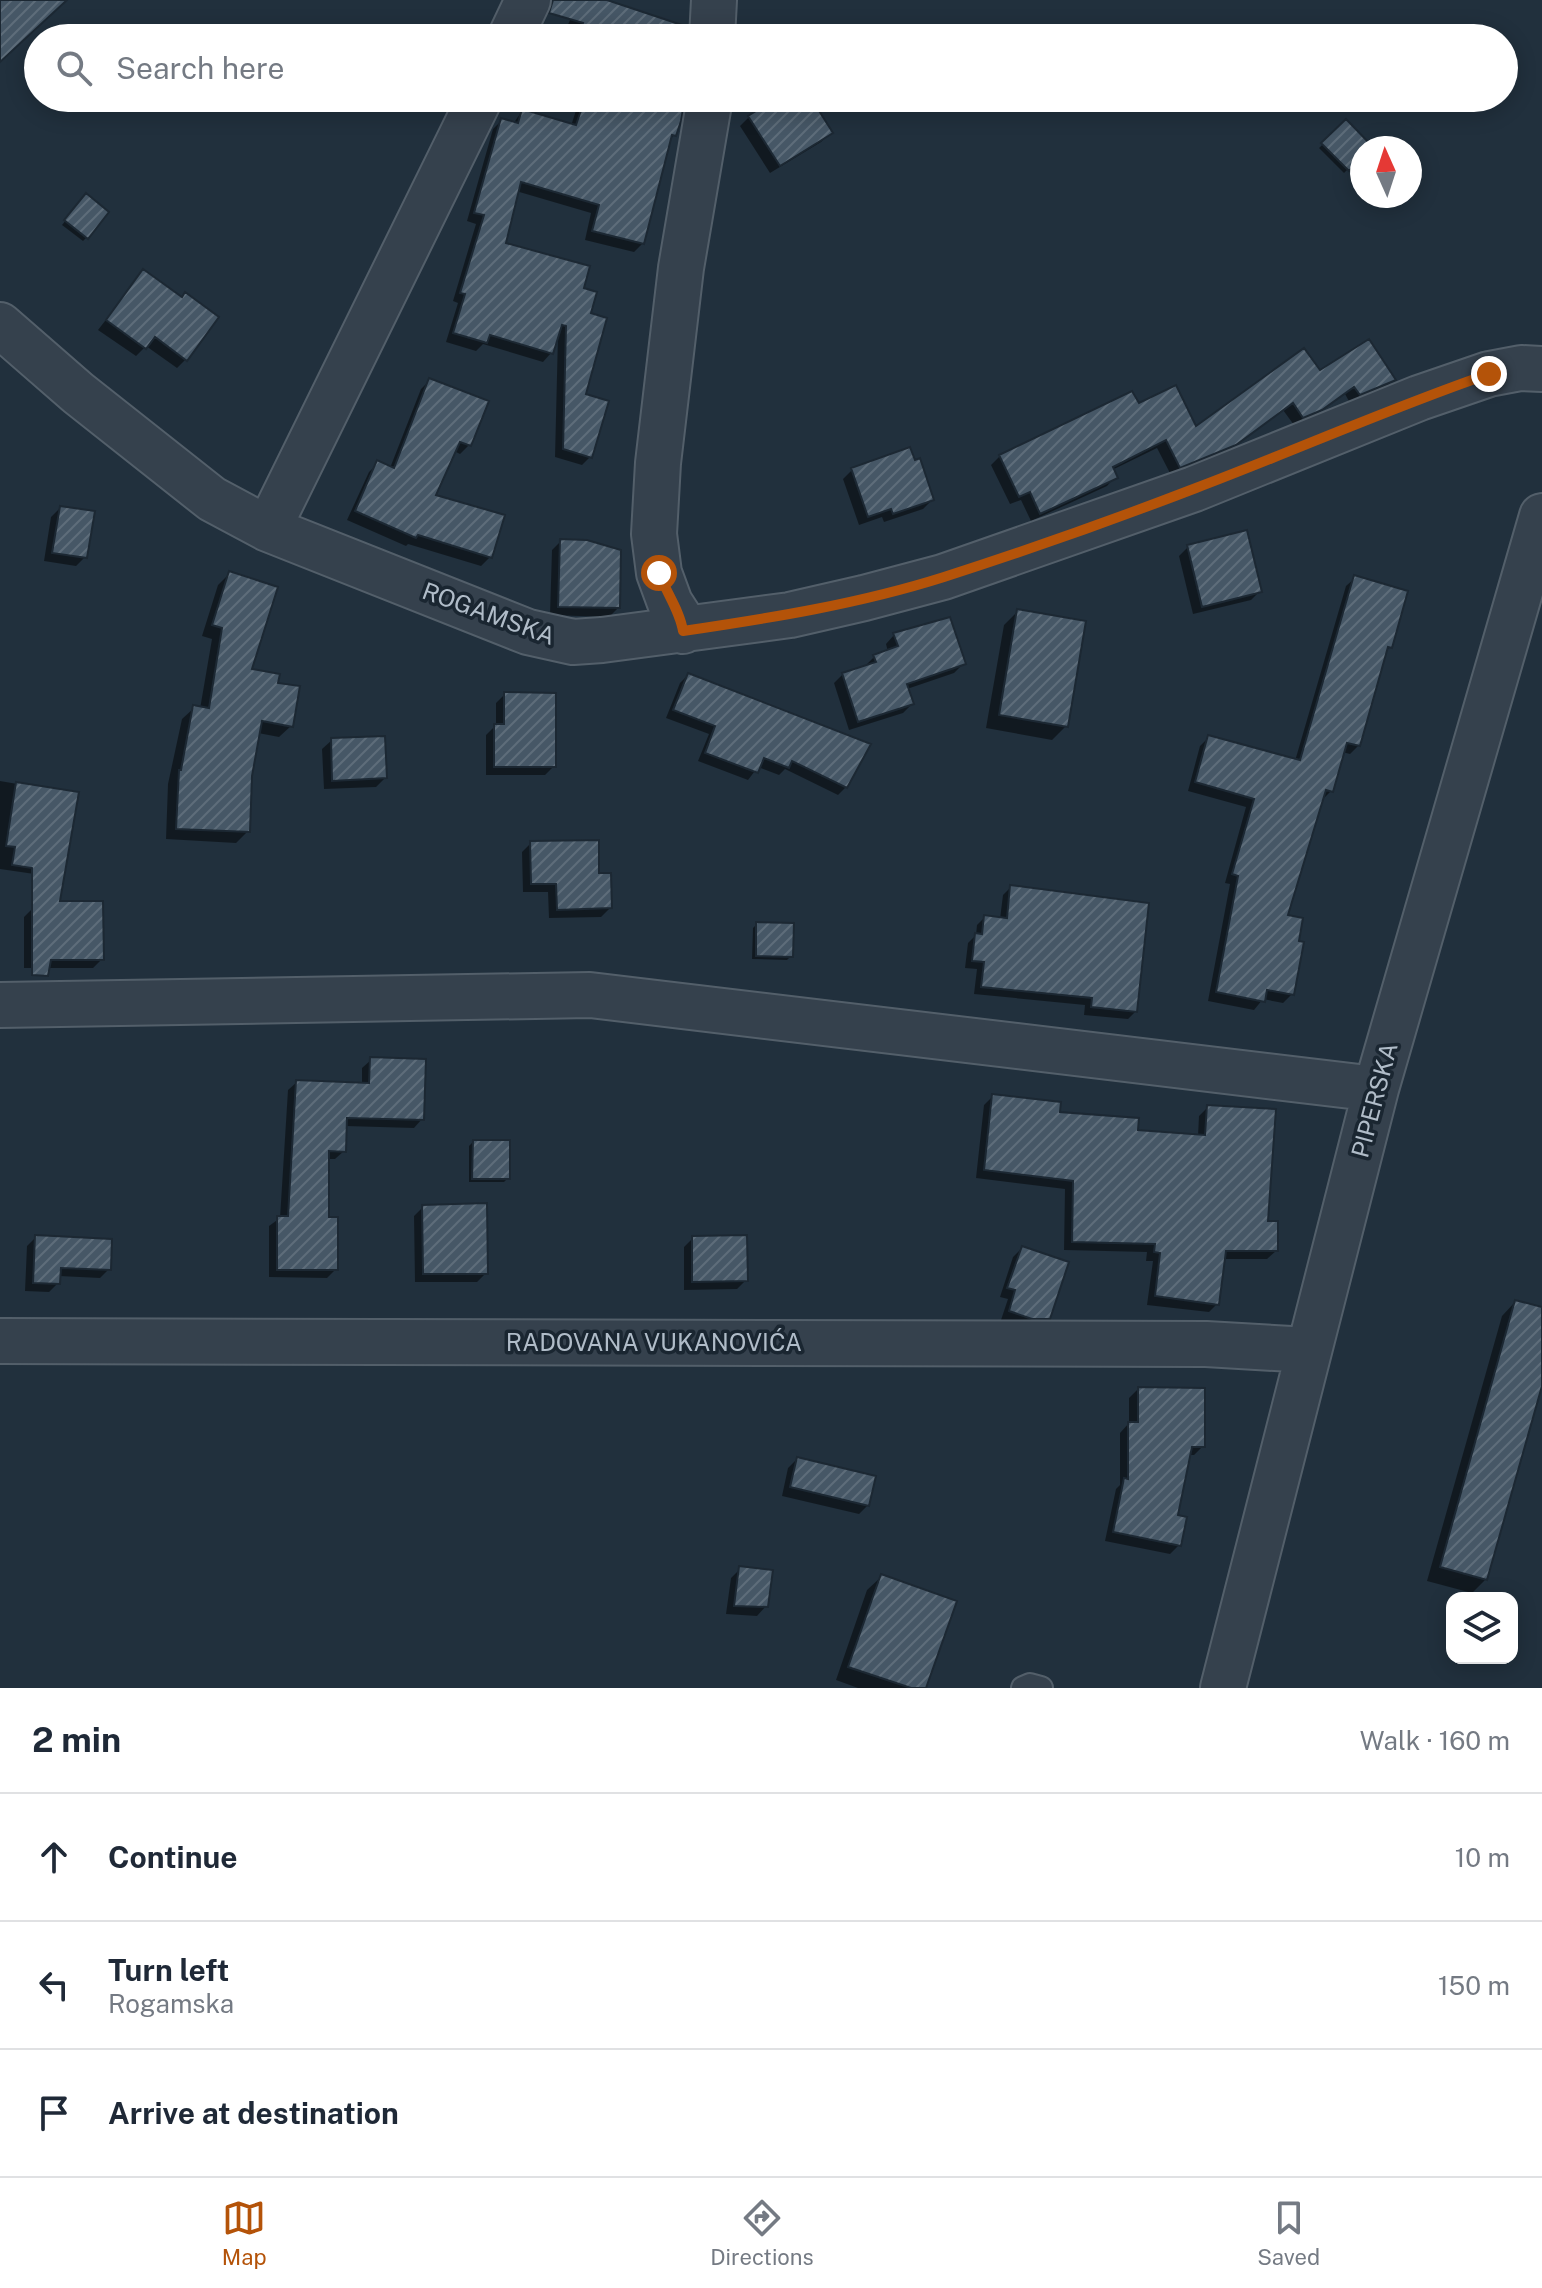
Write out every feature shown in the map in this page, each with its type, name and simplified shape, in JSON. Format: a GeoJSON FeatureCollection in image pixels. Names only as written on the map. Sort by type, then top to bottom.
{"type":"FeatureCollection","features":[{"type":"Feature","properties":{"kind":"street"},"geometry":{"type":"LineString","coordinates":[[517,24],[528,0]]}},
{"type":"Feature","properties":{"kind":"street"},"geometry":{"type":"LineString","coordinates":[[713,24],[714,0]]}},
{"type":"Feature","properties":{"kind":"street"},"geometry":{"type":"LineString","coordinates":[[268,529],[473,112]]}},
{"type":"Feature","properties":{"kind":"street"},"geometry":{"type":"LineString","coordinates":[[683,631],[659,573],[654,534],[658,463],[681,268],[708,112]]}},
{"type":"Feature","properties":{"kind":"street","name":"ROGAMSKA"},"geometry":{"type":"LineString","coordinates":[[0,325],[78,393],[212,499],[268,529],[528,632],[573,642],[683,631],[790,615],[943,577],[1194,489],[1433,393],[1504,370],[1542,369]]}},
{"type":"Feature","properties":{"kind":"street","name":"PIPERSKA"},"geometry":{"type":"LineString","coordinates":[[1223,1688],[1376,1089],[1542,516]]}},
{"type":"Feature","properties":{"kind":"street"},"geometry":{"type":"LineString","coordinates":[[0,1005],[590,995],[1376,1089]]}},
{"type":"Feature","properties":{"kind":"street","name":"RADOVANA VUKANOVIĆA"},"geometry":{"type":"LineString","coordinates":[[0,1341],[1206,1344],[1309,1350]]}},
{"type":"Feature","properties":{"kind":"lane"},"geometry":{"type":"LineString","coordinates":[[1023,1688],[1030,1685],[1041,1688]]}},
{"type":"Feature","properties":{"kind":"building"},"geometry":{"type":"Polygon","coordinates":[[[0,0],[67,0],[41,24],[24,24],[24,40],[0,62],[0,0]]]}},
{"type":"Feature","properties":{"kind":"building"},"geometry":{"type":"Polygon","coordinates":[[[553,0],[607,0],[679,24],[583,24],[549,13],[553,0]]]}},
{"type":"Feature","properties":{"kind":"building"},"geometry":{"type":"Polygon","coordinates":[[[521,112],[532,112],[576,125],[580,112],[683,112],[676,136],[672,135],[644,244],[592,231],[599,205],[521,182],[506,243],[590,266],[584,288],[597,292],[591,313],[607,318],[586,394],[609,401],[592,458],[563,449],[566,326],[562,325],[553,354],[490,335],[487,343],[453,333],[465,294],[460,293],[484,215],[474,213],[501,118],[518,123],[521,112]]]}},
{"type":"Feature","properties":{"kind":"building"},"geometry":{"type":"Polygon","coordinates":[[[754,112],[820,112],[833,133],[780,166],[748,116],[754,112]]]}},
{"type":"Feature","properties":{"kind":"building"},"geometry":{"type":"Polygon","coordinates":[[[1346,119],[1362,136],[1350,136],[1349,171],[1321,143],[1346,119]]]}},
{"type":"Feature","properties":{"kind":"building"},"geometry":{"type":"Polygon","coordinates":[[[86,193],[109,212],[88,239],[64,220],[86,193]]]}},
{"type":"Feature","properties":{"kind":"building"},"geometry":{"type":"Polygon","coordinates":[[[143,269],[182,297],[185,292],[219,317],[187,361],[155,337],[146,349],[106,320],[143,269]]]}},
{"type":"Feature","properties":{"kind":"building"},"geometry":{"type":"Polygon","coordinates":[[[1369,339],[1396,380],[1360,395],[1354,387],[1322,410],[1303,418],[1293,403],[1236,445],[1180,468],[1166,440],[1113,467],[1118,478],[1040,514],[1030,492],[1019,497],[999,455],[1132,391],[1139,403],[1176,385],[1196,426],[1304,348],[1320,370],[1369,339]]]}},
{"type":"Feature","properties":{"kind":"building"},"geometry":{"type":"Polygon","coordinates":[[[429,378],[489,401],[471,446],[460,442],[436,495],[505,515],[492,558],[418,535],[416,538],[355,511],[377,460],[394,468],[429,378]]]}},
{"type":"Feature","properties":{"kind":"building"},"geometry":{"type":"Polygon","coordinates":[[[910,447],[915,460],[920,458],[934,500],[893,514],[891,509],[868,517],[851,468],[910,447]]]}},
{"type":"Feature","properties":{"kind":"building"},"geometry":{"type":"Polygon","coordinates":[[[60,506],[95,511],[87,558],[52,553],[60,506]]]}},
{"type":"Feature","properties":{"kind":"building"},"geometry":{"type":"Polygon","coordinates":[[[1247,530],[1262,592],[1202,607],[1187,545],[1247,530]]]}},
{"type":"Feature","properties":{"kind":"building"},"geometry":{"type":"Polygon","coordinates":[[[560,539],[587,540],[621,550],[620,608],[558,607],[560,539]]]}},
{"type":"Feature","properties":{"kind":"building"},"geometry":{"type":"Polygon","coordinates":[[[229,571],[278,587],[252,669],[280,674],[278,683],[300,686],[293,727],[262,721],[252,776],[250,832],[176,829],[179,770],[193,705],[209,708],[222,628],[212,625],[229,571]]]}},
{"type":"Feature","properties":{"kind":"building"},"geometry":{"type":"Polygon","coordinates":[[[1354,575],[1408,591],[1392,648],[1388,647],[1360,746],[1347,743],[1333,792],[1326,790],[1288,915],[1303,918],[1299,941],[1304,942],[1294,995],[1267,990],[1265,1002],[1216,992],[1238,876],[1232,874],[1254,799],[1195,782],[1208,735],[1300,760],[1354,575]]]}},
{"type":"Feature","properties":{"kind":"building"},"geometry":{"type":"Polygon","coordinates":[[[1017,609],[1086,621],[1068,727],[999,715],[1017,609]]]}},
{"type":"Feature","properties":{"kind":"building"},"geometry":{"type":"Polygon","coordinates":[[[950,617],[966,664],[907,684],[914,704],[858,722],[842,673],[876,662],[873,655],[898,646],[893,633],[950,617]]]}},
{"type":"Feature","properties":{"kind":"building"},"geometry":{"type":"Polygon","coordinates":[[[688,673],[871,744],[847,788],[792,761],[789,768],[764,758],[758,773],[705,753],[715,726],[673,710],[688,673]]]}},
{"type":"Feature","properties":{"kind":"building"},"geometry":{"type":"Polygon","coordinates":[[[504,692],[556,693],[556,767],[494,767],[494,724],[504,724],[504,692]]]}},
{"type":"Feature","properties":{"kind":"building"},"geometry":{"type":"Polygon","coordinates":[[[385,736],[387,778],[332,781],[331,738],[385,736]]]}},
{"type":"Feature","properties":{"kind":"building"},"geometry":{"type":"Polygon","coordinates":[[[16,782],[79,792],[60,901],[103,901],[104,960],[51,960],[48,976],[32,975],[32,868],[12,865],[15,847],[6,846],[16,782]]]}},
{"type":"Feature","properties":{"kind":"building"},"geometry":{"type":"Polygon","coordinates":[[[599,840],[599,873],[611,873],[612,908],[557,910],[556,884],[531,884],[530,841],[599,840]]]}},
{"type":"Feature","properties":{"kind":"building"},"geometry":{"type":"Polygon","coordinates":[[[1010,885],[1149,903],[1137,1012],[1091,1007],[1092,998],[981,987],[984,962],[972,961],[975,933],[982,934],[984,915],[1007,918],[1010,885]]]}},
{"type":"Feature","properties":{"kind":"building"},"geometry":{"type":"Polygon","coordinates":[[[756,922],[794,923],[793,957],[756,956],[756,922]]]}},
{"type":"Feature","properties":{"kind":"building"},"geometry":{"type":"Polygon","coordinates":[[[370,1057],[426,1059],[424,1120],[347,1118],[346,1152],[329,1151],[329,1217],[338,1217],[338,1270],[277,1270],[277,1216],[288,1216],[296,1080],[369,1083],[370,1057]]]}},
{"type":"Feature","properties":{"kind":"building"},"geometry":{"type":"Polygon","coordinates":[[[992,1094],[1061,1102],[1060,1112],[1139,1118],[1138,1130],[1205,1135],[1207,1105],[1276,1109],[1268,1221],[1278,1221],[1278,1251],[1226,1251],[1219,1305],[1155,1296],[1160,1253],[1154,1252],[1155,1244],[1072,1242],[1073,1181],[984,1170],[992,1094]]]}},
{"type":"Feature","properties":{"kind":"building"},"geometry":{"type":"Polygon","coordinates":[[[473,1140],[510,1140],[510,1179],[472,1179],[473,1140]]]}},
{"type":"Feature","properties":{"kind":"building"},"geometry":{"type":"Polygon","coordinates":[[[487,1203],[488,1274],[423,1274],[422,1205],[487,1203]]]}},
{"type":"Feature","properties":{"kind":"building"},"geometry":{"type":"Polygon","coordinates":[[[35,1235],[112,1239],[111,1270],[61,1268],[60,1284],[33,1283],[35,1235]]]}},
{"type":"Feature","properties":{"kind":"building"},"geometry":{"type":"Polygon","coordinates":[[[747,1235],[748,1281],[692,1282],[692,1236],[747,1235]]]}},
{"type":"Feature","properties":{"kind":"building"},"geometry":{"type":"Polygon","coordinates":[[[1022,1246],[1069,1262],[1050,1319],[1032,1319],[1009,1311],[1015,1290],[1007,1288],[1022,1246]]]}},
{"type":"Feature","properties":{"kind":"building"},"geometry":{"type":"Polygon","coordinates":[[[1515,1300],[1542,1307],[1542,1386],[1487,1580],[1440,1567],[1515,1300]]]}},
{"type":"Feature","properties":{"kind":"building"},"geometry":{"type":"Polygon","coordinates":[[[1138,1387],[1205,1388],[1205,1447],[1192,1447],[1178,1515],[1187,1517],[1181,1546],[1113,1532],[1124,1478],[1128,1479],[1128,1422],[1138,1422],[1138,1387]]]}},
{"type":"Feature","properties":{"kind":"building"},"geometry":{"type":"Polygon","coordinates":[[[797,1457],[876,1476],[869,1506],[790,1487],[797,1457]]]}},
{"type":"Feature","properties":{"kind":"building"},"geometry":{"type":"Polygon","coordinates":[[[739,1566],[773,1570],[768,1607],[734,1606],[739,1566]]]}},
{"type":"Feature","properties":{"kind":"building"},"geometry":{"type":"Polygon","coordinates":[[[881,1574],[957,1601],[926,1688],[911,1688],[848,1667],[881,1574]]]}},
{"type":"Feature","properties":{"kind":"route"},"geometry":{"type":"LineString","coordinates":[[659,573],[683,631],[790,615],[864,598],[943,577],[1194,489],[1419,398],[1489,374]]}}]}
